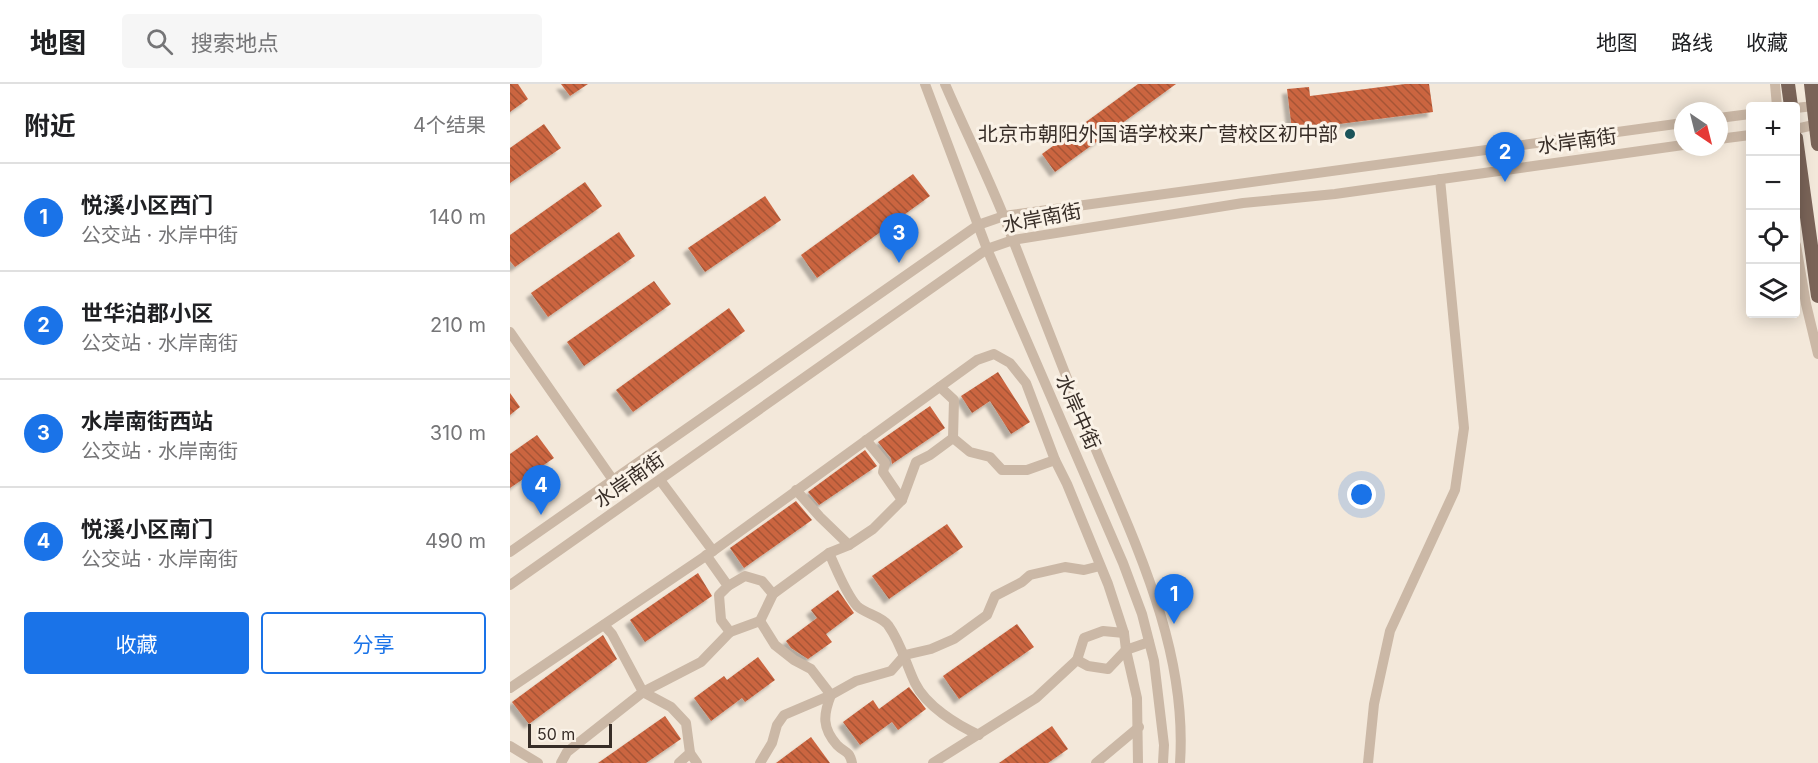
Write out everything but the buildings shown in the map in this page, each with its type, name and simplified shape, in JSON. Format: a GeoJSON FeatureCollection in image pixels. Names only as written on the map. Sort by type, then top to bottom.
{"type":"FeatureCollection","features":[{"type":"Feature","properties":{"kind":"main road"},"geometry":{"type":"LineString","coordinates":[[1788,84],[1792,102]]}},
{"type":"Feature","properties":{"kind":"main road"},"geometry":{"type":"LineString","coordinates":[[1811,84],[1818,144]]}},
{"type":"Feature","properties":{"kind":"main road"},"geometry":{"type":"LineString","coordinates":[[1799,156],[1818,296]]}},
{"type":"Feature","properties":{"kind":"street","name":"水岸中街"},"geometry":{"type":"LineString","coordinates":[[925,84],[987,249],[1123,563],[1142,615],[1154,661],[1164,746],[1163,763]]}},
{"type":"Feature","properties":{"kind":"street","name":"水岸中街"},"geometry":{"type":"LineString","coordinates":[[945,84],[1004,216],[1158,607],[1179,699],[1182,735],[1180,763]]}},
{"type":"Feature","properties":{"kind":"street"},"geometry":{"type":"LineString","coordinates":[[1775,84],[1777,102]]}},
{"type":"Feature","properties":{"kind":"street"},"geometry":{"type":"LineString","coordinates":[[1728,117],[1746,115]]}},
{"type":"Feature","properties":{"kind":"street","name":"水岸南街"},"geometry":{"type":"LineString","coordinates":[[510,552],[978,225],[1004,216],[1674,124]]}},
{"type":"Feature","properties":{"kind":"street"},"geometry":{"type":"LineString","coordinates":[[1800,128],[1817,125]]}},
{"type":"Feature","properties":{"kind":"street"},"geometry":{"type":"LineString","coordinates":[[1728,139],[1746,136]]}},
{"type":"Feature","properties":{"kind":"street","name":"水岸南街"},"geometry":{"type":"LineString","coordinates":[[510,585],[987,249],[1012,240],[1243,203],[1335,194],[1674,146]]}},
{"type":"Feature","properties":{"kind":"street"},"geometry":{"type":"LineString","coordinates":[[1368,763],[1374,705],[1390,631],[1455,490],[1464,428],[1440,179]]}},
{"type":"Feature","properties":{"kind":"street"},"geometry":{"type":"LineString","coordinates":[[1799,264],[1818,354]]}},
{"type":"Feature","properties":{"kind":"street"},"geometry":{"type":"LineString","coordinates":[[510,332],[613,480]]}},
{"type":"Feature","properties":{"kind":"street"},"geometry":{"type":"LineString","coordinates":[[510,688],[710,553],[977,360],[994,354],[1010,363],[1026,383],[1054,460],[1071,493],[1108,584],[1124,633],[1134,680],[1139,727],[1138,763]]}},
{"type":"Feature","properties":{"kind":"street"},"geometry":{"type":"LineString","coordinates":[[940,387],[954,400],[953,438]]}},
{"type":"Feature","properties":{"kind":"street"},"geometry":{"type":"LineString","coordinates":[[953,438],[970,452],[990,457],[1002,470],[1027,470],[1054,460]]}},
{"type":"Feature","properties":{"kind":"street"},"geometry":{"type":"LineString","coordinates":[[561,763],[567,752],[643,692],[701,662],[730,632],[760,621],[773,594],[829,553],[849,545],[873,529],[902,500],[916,462],[953,438]]}},
{"type":"Feature","properties":{"kind":"street"},"geometry":{"type":"LineString","coordinates":[[867,440],[885,463],[883,472],[902,500]]}},
{"type":"Feature","properties":{"kind":"street"},"geometry":{"type":"LineString","coordinates":[[660,480],[710,553],[728,586]]}},
{"type":"Feature","properties":{"kind":"street"},"geometry":{"type":"LineString","coordinates":[[796,490],[849,545]]}},
{"type":"Feature","properties":{"kind":"street"},"geometry":{"type":"LineString","coordinates":[[829,553],[857,606],[887,623],[905,655],[915,684],[923,697],[978,735]]}},
{"type":"Feature","properties":{"kind":"street"},"geometry":{"type":"LineString","coordinates":[[760,763],[772,743],[777,725],[784,716],[856,681],[891,671],[905,655],[930,649],[954,639],[987,615],[995,596],[1022,582],[1030,575],[1065,567],[1084,570],[1100,566]]}},
{"type":"Feature","properties":{"kind":"street"},"geometry":{"type":"LineString","coordinates":[[730,632],[721,620],[719,595],[728,586],[745,576],[762,581],[773,594]]}},
{"type":"Feature","properties":{"kind":"street"},"geometry":{"type":"LineString","coordinates":[[760,621],[775,645],[794,660],[811,669],[831,695]]}},
{"type":"Feature","properties":{"kind":"street"},"geometry":{"type":"LineString","coordinates":[[604,625],[612,634],[643,692],[671,707],[686,723],[690,753],[697,763]]}},
{"type":"Feature","properties":{"kind":"street"},"geometry":{"type":"LineString","coordinates":[[933,763],[1036,698],[1077,660],[1084,638],[1103,631],[1124,633]]}},
{"type":"Feature","properties":{"kind":"street"},"geometry":{"type":"LineString","coordinates":[[1077,660],[1089,666],[1108,669],[1126,650],[1149,642]]}},
{"type":"Feature","properties":{"kind":"street"},"geometry":{"type":"LineString","coordinates":[[831,695],[824,724],[837,744],[849,754],[852,763]]}},
{"type":"Feature","properties":{"kind":"street"},"geometry":{"type":"LineString","coordinates":[[1096,763],[1139,727]]}},
{"type":"Feature","properties":{"kind":"street"},"geometry":{"type":"LineString","coordinates":[[510,746],[538,763]]}},
{"type":"Feature","properties":{"kind":"street"},"geometry":{"type":"LineString","coordinates":[[679,763],[690,753]]}},
{"type":"Feature","properties":{"kind":"place","name":"北京市朝阳外国语学校来广营校区初中部"},"geometry":{"type":"Point","coordinates":[1350,134]}},
{"type":"Feature","properties":{"kind":"place","name":"世华泊郡小区"},"geometry":{"type":"Point","coordinates":[1505,182]}},
{"type":"Feature","properties":{"kind":"place","name":"水岸南街西站"},"geometry":{"type":"Point","coordinates":[899,263]}},
{"type":"Feature","properties":{"kind":"place","name":"悦溪小区南门"},"geometry":{"type":"Point","coordinates":[541,515]}},
{"type":"Feature","properties":{"kind":"place","name":"悦溪小区西门"},"geometry":{"type":"Point","coordinates":[1174,624]}}]}
